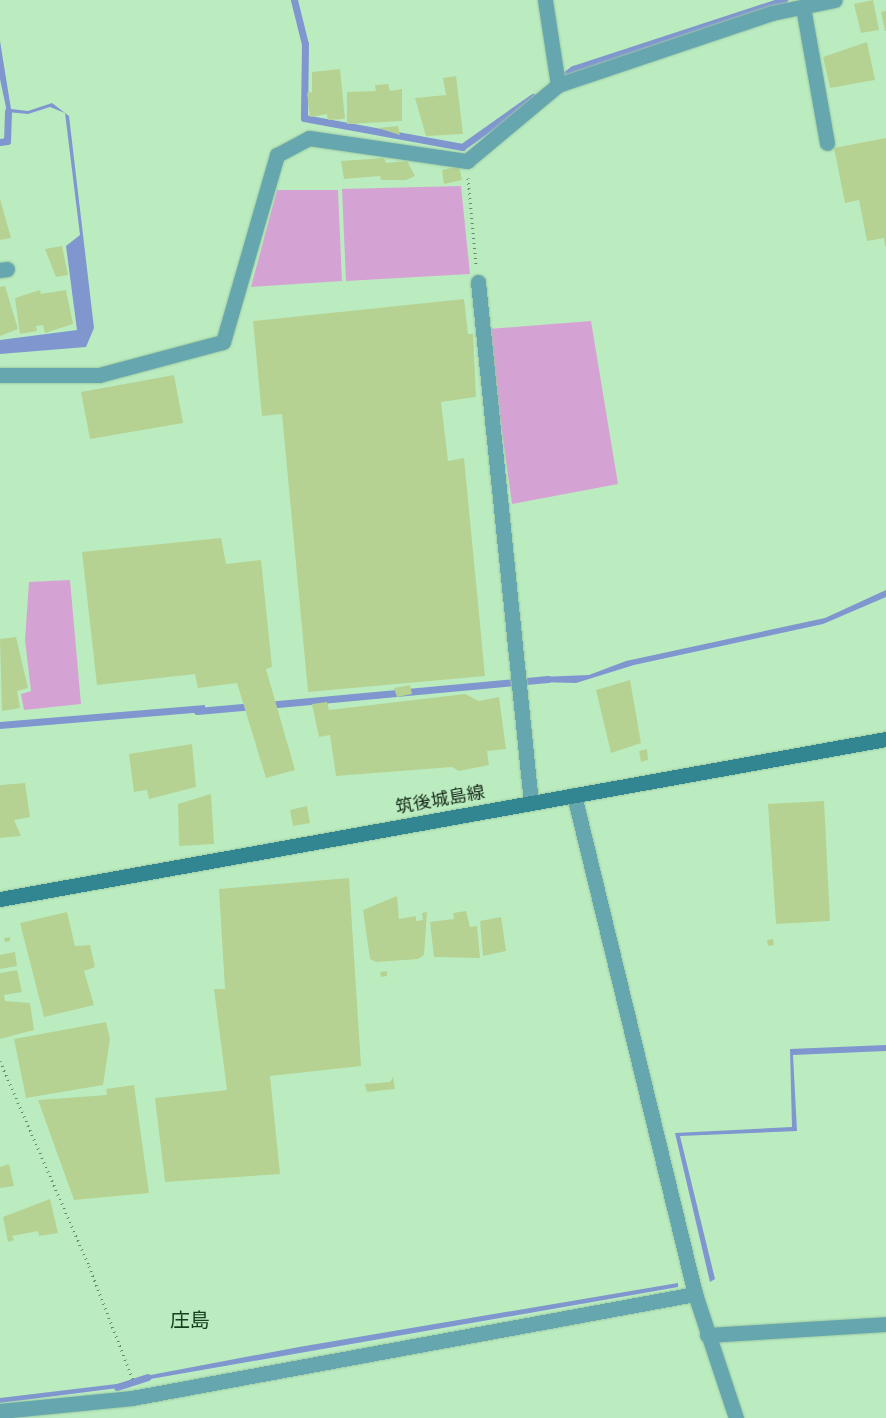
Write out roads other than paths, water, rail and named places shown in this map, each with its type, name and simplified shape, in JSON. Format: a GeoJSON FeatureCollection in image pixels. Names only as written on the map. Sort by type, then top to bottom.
{"type":"FeatureCollection","features":[{"type":"Feature","properties":{"kind":"main road","name":"筑後城島線"},"geometry":{"type":"LineString","coordinates":[[0,899],[886,739]]}},
{"type":"Feature","properties":{"kind":"street"},"geometry":{"type":"LineString","coordinates":[[546,0],[558,86]]}},
{"type":"Feature","properties":{"kind":"street"},"geometry":{"type":"LineString","coordinates":[[0,375],[99,375],[223,342],[277,155],[308,138],[467,161],[558,86],[802,7],[835,0]]}},
{"type":"Feature","properties":{"kind":"street"},"geometry":{"type":"LineString","coordinates":[[802,7],[827,142]]}},
{"type":"Feature","properties":{"kind":"street"},"geometry":{"type":"LineString","coordinates":[[478,282],[531,803]]}},
{"type":"Feature","properties":{"kind":"street"},"geometry":{"type":"LineString","coordinates":[[574,795],[695,1294],[707,1336],[736,1418]]}},
{"type":"Feature","properties":{"kind":"street"},"geometry":{"type":"LineString","coordinates":[[0,1411],[139,1397],[695,1294]]}},
{"type":"Feature","properties":{"kind":"street"},"geometry":{"type":"LineString","coordinates":[[707,1336],[886,1324]]}},
{"type":"Feature","properties":{"kind":"water"},"geometry":{"type":"Polygon","coordinates":[[[0,41],[11,109],[28,111],[52,103],[69,116],[94,328],[86,347],[0,354],[0,340],[77,330],[66,246],[80,235],[65,113],[50,107],[28,114],[7,112],[0,79],[0,41]]]}},
{"type":"Feature","properties":{"kind":"water"},"geometry":{"type":"Polygon","coordinates":[[[886,590],[886,597],[823,624],[634,665],[576,683],[537,682],[540,677],[589,675],[626,661],[825,618],[886,590]]]}},
{"type":"Feature","properties":{"kind":"water"},"geometry":{"type":"Polygon","coordinates":[[[205,705],[205,712],[0,729],[0,722],[205,705]]]}},
{"type":"Feature","properties":{"kind":"water"},"geometry":{"type":"Polygon","coordinates":[[[886,1045],[886,1051],[793,1055],[797,1131],[680,1136],[715,1279],[710,1282],[675,1133],[792,1127],[790,1049],[886,1045]]]}},
{"type":"Feature","properties":{"kind":"water"},"geometry":{"type":"Polygon","coordinates":[[[678,1283],[678,1287],[139,1381],[140,1377],[299,1347],[678,1283]]]}},
{"type":"Feature","properties":{"kind":"water"},"geometry":{"type":"Polygon","coordinates":[[[125,1383],[126,1387],[0,1403],[0,1398],[125,1383]]]}},
{"type":"Feature","properties":{"kind":"waterway"},"geometry":{"type":"LineString","coordinates":[[294,0],[305,44],[304,118],[462,147],[533,97]]}},
{"type":"Feature","properties":{"kind":"waterway"},"geometry":{"type":"LineString","coordinates":[[558,80],[573,69],[784,0]]}},
{"type":"Feature","properties":{"kind":"waterway"},"geometry":{"type":"LineString","coordinates":[[0,142],[7,141],[8,111]]}},
{"type":"Feature","properties":{"kind":"waterway"},"geometry":{"type":"LineString","coordinates":[[267,705],[548,679]]}},
{"type":"Feature","properties":{"kind":"waterway"},"geometry":{"type":"LineString","coordinates":[[197,711],[254,706]]}},
{"type":"Feature","properties":{"kind":"waterway"},"geometry":{"type":"LineString","coordinates":[[117,1387],[147,1377]]}},
{"type":"Feature","properties":{"kind":"district","name":"庄島"},"geometry":{"type":"Point","coordinates":[190,1320]}}]}
